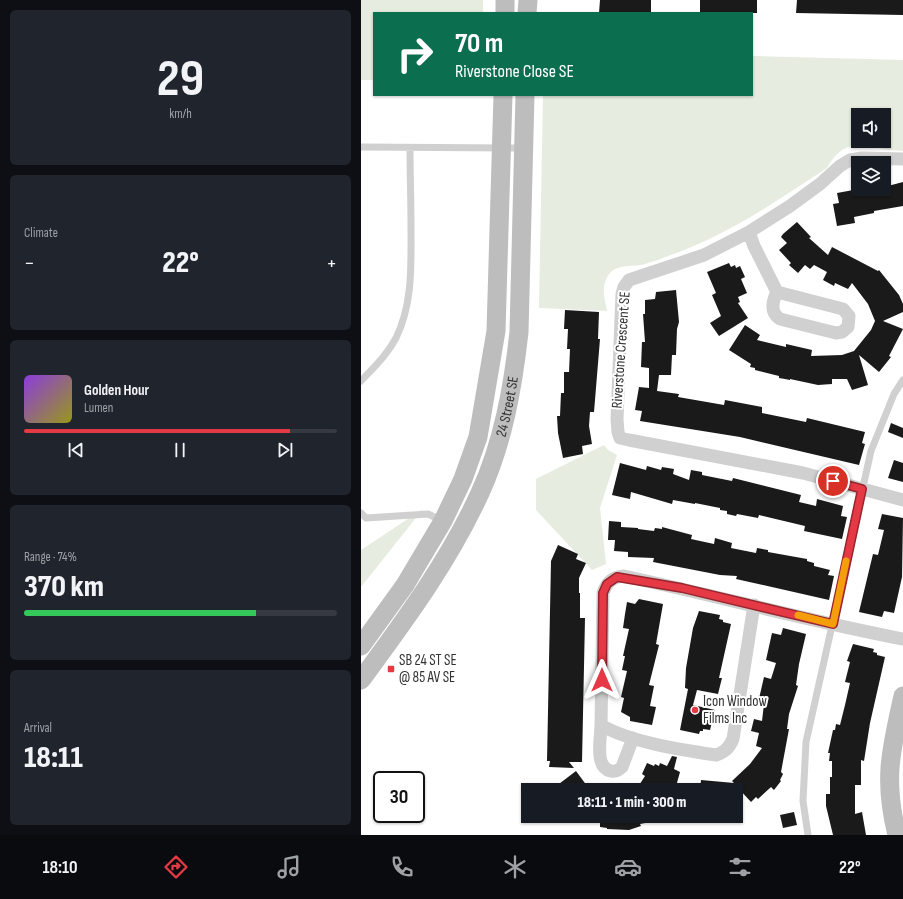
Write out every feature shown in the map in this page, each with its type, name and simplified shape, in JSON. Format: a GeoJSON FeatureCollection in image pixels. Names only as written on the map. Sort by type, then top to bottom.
{"type":"FeatureCollection","features":[{"type":"Feature","properties":{"kind":"main road"},"geometry":{"type":"LineString","coordinates":[[505,0],[505,12]]}},
{"type":"Feature","properties":{"kind":"main road"},"geometry":{"type":"LineString","coordinates":[[527,12],[528,0]]}},
{"type":"Feature","properties":{"kind":"main road","name":"24 Street SE"},"geometry":{"type":"LineString","coordinates":[[361,646],[405,585],[443,521],[463,479],[478,437],[491,369],[496,331],[503,96]]}},
{"type":"Feature","properties":{"kind":"main road","name":"24 Street SE"},"geometry":{"type":"LineString","coordinates":[[361,680],[425,591],[464,525],[480,492],[506,415],[515,371],[519,332],[525,96]]}},
{"type":"Feature","properties":{"kind":"main road"},"geometry":{"type":"LineString","coordinates":[[897,835],[889,800],[888,780],[889,761],[903,696]]}},
{"type":"Feature","properties":{"kind":"street","name":"Riverstone Crescent SE"},"geometry":{"type":"LineString","coordinates":[[903,159],[862,158],[850,160],[840,166],[820,184],[790,206],[749,232],[704,255],[672,267],[637,276],[626,283],[622,294],[617,419],[620,438],[747,461],[803,473],[903,500]]}},
{"type":"Feature","properties":{"kind":"street"},"geometry":{"type":"LineString","coordinates":[[749,232],[754,246],[777,292],[772,308],[776,316],[780,319],[835,333],[843,332],[848,328],[849,316],[843,309],[777,292]]}},
{"type":"Feature","properties":{"kind":"street"},"geometry":{"type":"LineString","coordinates":[[633,738],[623,767],[616,771],[606,770],[601,764],[600,758],[603,593],[611,580],[624,576],[903,639]]}},
{"type":"Feature","properties":{"kind":"street"},"geometry":{"type":"LineString","coordinates":[[601,725],[619,734],[633,738],[716,756],[723,753],[730,746],[733,739],[754,605]]}},
{"type":"Feature","properties":{"kind":"lane"},"geometry":{"type":"LineString","coordinates":[[361,147],[523,148]]}},
{"type":"Feature","properties":{"kind":"lane"},"geometry":{"type":"LineString","coordinates":[[361,381],[383,359],[396,338],[404,316],[411,268],[410,148]]}},
{"type":"Feature","properties":{"kind":"lane"},"geometry":{"type":"LineString","coordinates":[[808,835],[803,801],[806,742],[871,451],[881,422],[894,394],[903,380]]}},
{"type":"Feature","properties":{"kind":"lane"},"geometry":{"type":"LineString","coordinates":[[361,513],[366,518],[428,514],[443,521]]}},
{"type":"Feature","properties":{"kind":"shaded area"},"geometry":{"type":"Polygon","coordinates":[[[361,0],[483,0],[483,12],[373,12],[373,80],[361,80],[361,0]]]}},
{"type":"Feature","properties":{"kind":"shaded area"},"geometry":{"type":"Polygon","coordinates":[[[753,56],[903,60],[903,151],[880,148],[891,148],[891,108],[851,108],[851,146],[843,150],[835,157],[827,168],[769,206],[710,239],[641,265],[624,266],[612,271],[608,275],[604,285],[607,311],[539,308],[543,96],[753,96],[753,56]]]}},
{"type":"Feature","properties":{"kind":"shaded area"},"geometry":{"type":"Polygon","coordinates":[[[604,445],[608,450],[617,455],[600,508],[606,564],[592,570],[536,510],[536,479],[604,445]]]}},
{"type":"Feature","properties":{"kind":"shaded area"},"geometry":{"type":"Polygon","coordinates":[[[423,509],[361,587],[361,550],[423,509]]]}},
{"type":"Feature","properties":{"kind":"building"},"geometry":{"type":"Polygon","coordinates":[[[600,0],[651,0],[651,12],[599,12],[600,0]]]}},
{"type":"Feature","properties":{"kind":"building"},"geometry":{"type":"Polygon","coordinates":[[[700,0],[757,0],[757,13],[700,12],[700,0]]]}},
{"type":"Feature","properties":{"kind":"building"},"geometry":{"type":"Polygon","coordinates":[[[797,0],[903,0],[903,15],[796,13],[797,0]]]}},
{"type":"Feature","properties":{"kind":"building"},"geometry":{"type":"Polygon","coordinates":[[[903,182],[903,206],[874,211],[874,213],[854,217],[855,223],[837,226],[833,204],[839,203],[837,193],[851,190],[851,196],[891,196],[891,185],[903,182]]]}},
{"type":"Feature","properties":{"kind":"building"},"geometry":{"type":"Polygon","coordinates":[[[797,222],[811,237],[809,238],[828,255],[832,247],[878,271],[879,270],[899,295],[903,304],[903,312],[883,321],[903,329],[889,356],[891,357],[879,372],[859,355],[868,385],[852,390],[847,379],[832,379],[832,384],[818,385],[779,378],[779,376],[755,370],[755,368],[750,367],[751,364],[729,350],[745,325],[760,335],[757,340],[786,347],[786,344],[812,350],[811,356],[842,355],[854,351],[871,330],[875,321],[868,304],[852,283],[848,289],[835,283],[834,286],[823,280],[827,272],[814,265],[810,269],[805,265],[798,273],[789,265],[791,263],[779,250],[787,243],[781,237],[797,222]]]}},
{"type":"Feature","properties":{"kind":"building"},"geometry":{"type":"Polygon","coordinates":[[[729,263],[731,267],[735,265],[736,268],[740,266],[745,277],[741,279],[747,293],[738,297],[740,302],[738,303],[748,318],[719,336],[710,323],[721,316],[712,295],[716,293],[707,272],[729,263]]]}},
{"type":"Feature","properties":{"kind":"building"},"geometry":{"type":"Polygon","coordinates":[[[676,290],[679,322],[677,329],[676,355],[672,355],[671,375],[659,375],[657,391],[679,394],[678,397],[724,405],[725,400],[762,407],[762,413],[806,422],[807,418],[865,432],[862,443],[865,444],[859,465],[740,437],[640,421],[642,411],[635,410],[639,387],[649,388],[649,368],[641,367],[642,342],[645,342],[643,314],[645,314],[645,300],[655,299],[656,292],[676,290]]]}},
{"type":"Feature","properties":{"kind":"building"},"geometry":{"type":"Polygon","coordinates":[[[565,310],[599,312],[598,339],[600,339],[594,412],[590,412],[589,426],[592,444],[582,446],[583,454],[563,458],[558,433],[557,416],[560,416],[561,393],[564,393],[564,372],[569,372],[570,349],[567,349],[568,329],[564,329],[565,310]]]}},
{"type":"Feature","properties":{"kind":"building"},"geometry":{"type":"Polygon","coordinates":[[[891,423],[903,428],[903,438],[888,432],[891,423]]]}},
{"type":"Feature","properties":{"kind":"building"},"geometry":{"type":"Polygon","coordinates":[[[894,460],[903,463],[903,482],[888,478],[894,460]]]}},
{"type":"Feature","properties":{"kind":"building"},"geometry":{"type":"Polygon","coordinates":[[[620,463],[646,470],[647,466],[661,470],[662,467],[674,469],[673,474],[689,480],[691,470],[702,472],[702,475],[732,481],[733,478],[801,495],[799,502],[816,506],[817,499],[843,506],[841,516],[847,517],[842,539],[804,531],[805,526],[759,515],[758,518],[737,514],[736,516],[727,514],[727,511],[720,510],[720,508],[673,500],[672,504],[631,492],[630,499],[612,495],[620,463]]]}},
{"type":"Feature","properties":{"kind":"building"},"geometry":{"type":"Polygon","coordinates":[[[882,514],[903,518],[902,577],[894,613],[884,611],[882,617],[859,612],[873,554],[878,555],[884,530],[878,529],[882,514]]]}},
{"type":"Feature","properties":{"kind":"building"},"geometry":{"type":"Polygon","coordinates":[[[609,521],[621,522],[621,527],[654,531],[655,528],[662,529],[662,527],[692,535],[691,539],[714,544],[715,538],[732,543],[731,548],[756,553],[757,548],[768,550],[768,552],[807,559],[807,561],[814,563],[814,566],[830,570],[828,575],[834,576],[829,600],[736,579],[737,576],[720,575],[653,562],[654,558],[628,557],[628,552],[614,551],[615,540],[608,540],[609,521]]]}},
{"type":"Feature","properties":{"kind":"building"},"geometry":{"type":"Polygon","coordinates":[[[558,545],[578,554],[576,559],[586,563],[579,578],[580,618],[585,618],[582,762],[569,762],[574,768],[549,767],[550,761],[547,761],[551,561],[558,545]]]}},
{"type":"Feature","properties":{"kind":"building"},"geometry":{"type":"Polygon","coordinates":[[[639,599],[663,604],[656,644],[659,645],[649,685],[654,686],[650,706],[656,707],[652,725],[630,721],[630,717],[621,712],[624,698],[621,697],[627,671],[622,670],[625,656],[623,656],[629,629],[623,628],[625,614],[627,602],[635,604],[639,599]]]}},
{"type":"Feature","properties":{"kind":"building"},"geometry":{"type":"Polygon","coordinates":[[[699,611],[720,615],[719,619],[723,620],[723,622],[731,624],[719,678],[722,678],[718,694],[697,690],[693,705],[715,710],[710,730],[703,729],[703,731],[700,731],[699,734],[680,730],[688,689],[685,688],[686,668],[693,628],[699,611]]]}},
{"type":"Feature","properties":{"kind":"building"},"geometry":{"type":"Polygon","coordinates":[[[783,628],[806,634],[799,664],[796,685],[798,686],[789,714],[787,729],[789,729],[781,772],[783,774],[780,780],[781,781],[774,790],[771,787],[758,799],[756,797],[751,802],[743,793],[743,783],[734,783],[732,781],[750,764],[762,748],[756,746],[759,733],[751,731],[754,719],[762,721],[764,704],[758,703],[764,677],[771,679],[776,663],[766,660],[772,633],[781,635],[783,628]]]}},
{"type":"Feature","properties":{"kind":"building"},"geometry":{"type":"Polygon","coordinates":[[[853,644],[874,649],[873,652],[877,653],[877,655],[885,657],[870,723],[864,761],[861,760],[861,785],[855,785],[855,814],[862,812],[866,835],[833,835],[826,806],[826,794],[830,794],[830,777],[832,777],[832,761],[829,761],[830,753],[828,753],[833,730],[835,730],[836,724],[840,725],[845,705],[850,683],[845,682],[850,662],[847,661],[853,644]]]}},
{"type":"Feature","properties":{"kind":"building"},"geometry":{"type":"Polygon","coordinates":[[[672,756],[677,757],[674,769],[680,772],[677,783],[640,783],[645,776],[642,774],[647,763],[654,766],[655,764],[659,766],[660,763],[667,766],[672,756]]]}},
{"type":"Feature","properties":{"kind":"building"},"geometry":{"type":"Polygon","coordinates":[[[576,771],[585,783],[560,783],[576,771]]]}},
{"type":"Feature","properties":{"kind":"building"},"geometry":{"type":"Polygon","coordinates":[[[701,780],[734,783],[701,783],[701,780]]]}},
{"type":"Feature","properties":{"kind":"building"},"geometry":{"type":"Polygon","coordinates":[[[794,812],[797,825],[783,828],[780,815],[794,812]]]}},
{"type":"Feature","properties":{"kind":"building"},"geometry":{"type":"Polygon","coordinates":[[[600,823],[645,823],[629,830],[607,829],[600,827],[600,823]]]}},
{"type":"Feature","properties":{"kind":"slow traffic"},"geometry":{"type":"LineString","coordinates":[[798,615],[833,624],[846,561]]}},
{"type":"Feature","properties":{"kind":"place","name":"SB 24 ST SE @ 85 AV SE"},"geometry":{"type":"Point","coordinates":[391,669]}},
{"type":"Feature","properties":{"kind":"place","name":"Icon Window Films Inc"},"geometry":{"type":"Point","coordinates":[695,710]}},
{"type":"Feature","properties":{"kind":"route"},"geometry":{"type":"LineString","coordinates":[[602,680],[603,593],[607,584],[617,577],[624,576],[682,588],[833,624],[844,567],[862,489],[833,481]]}}]}
